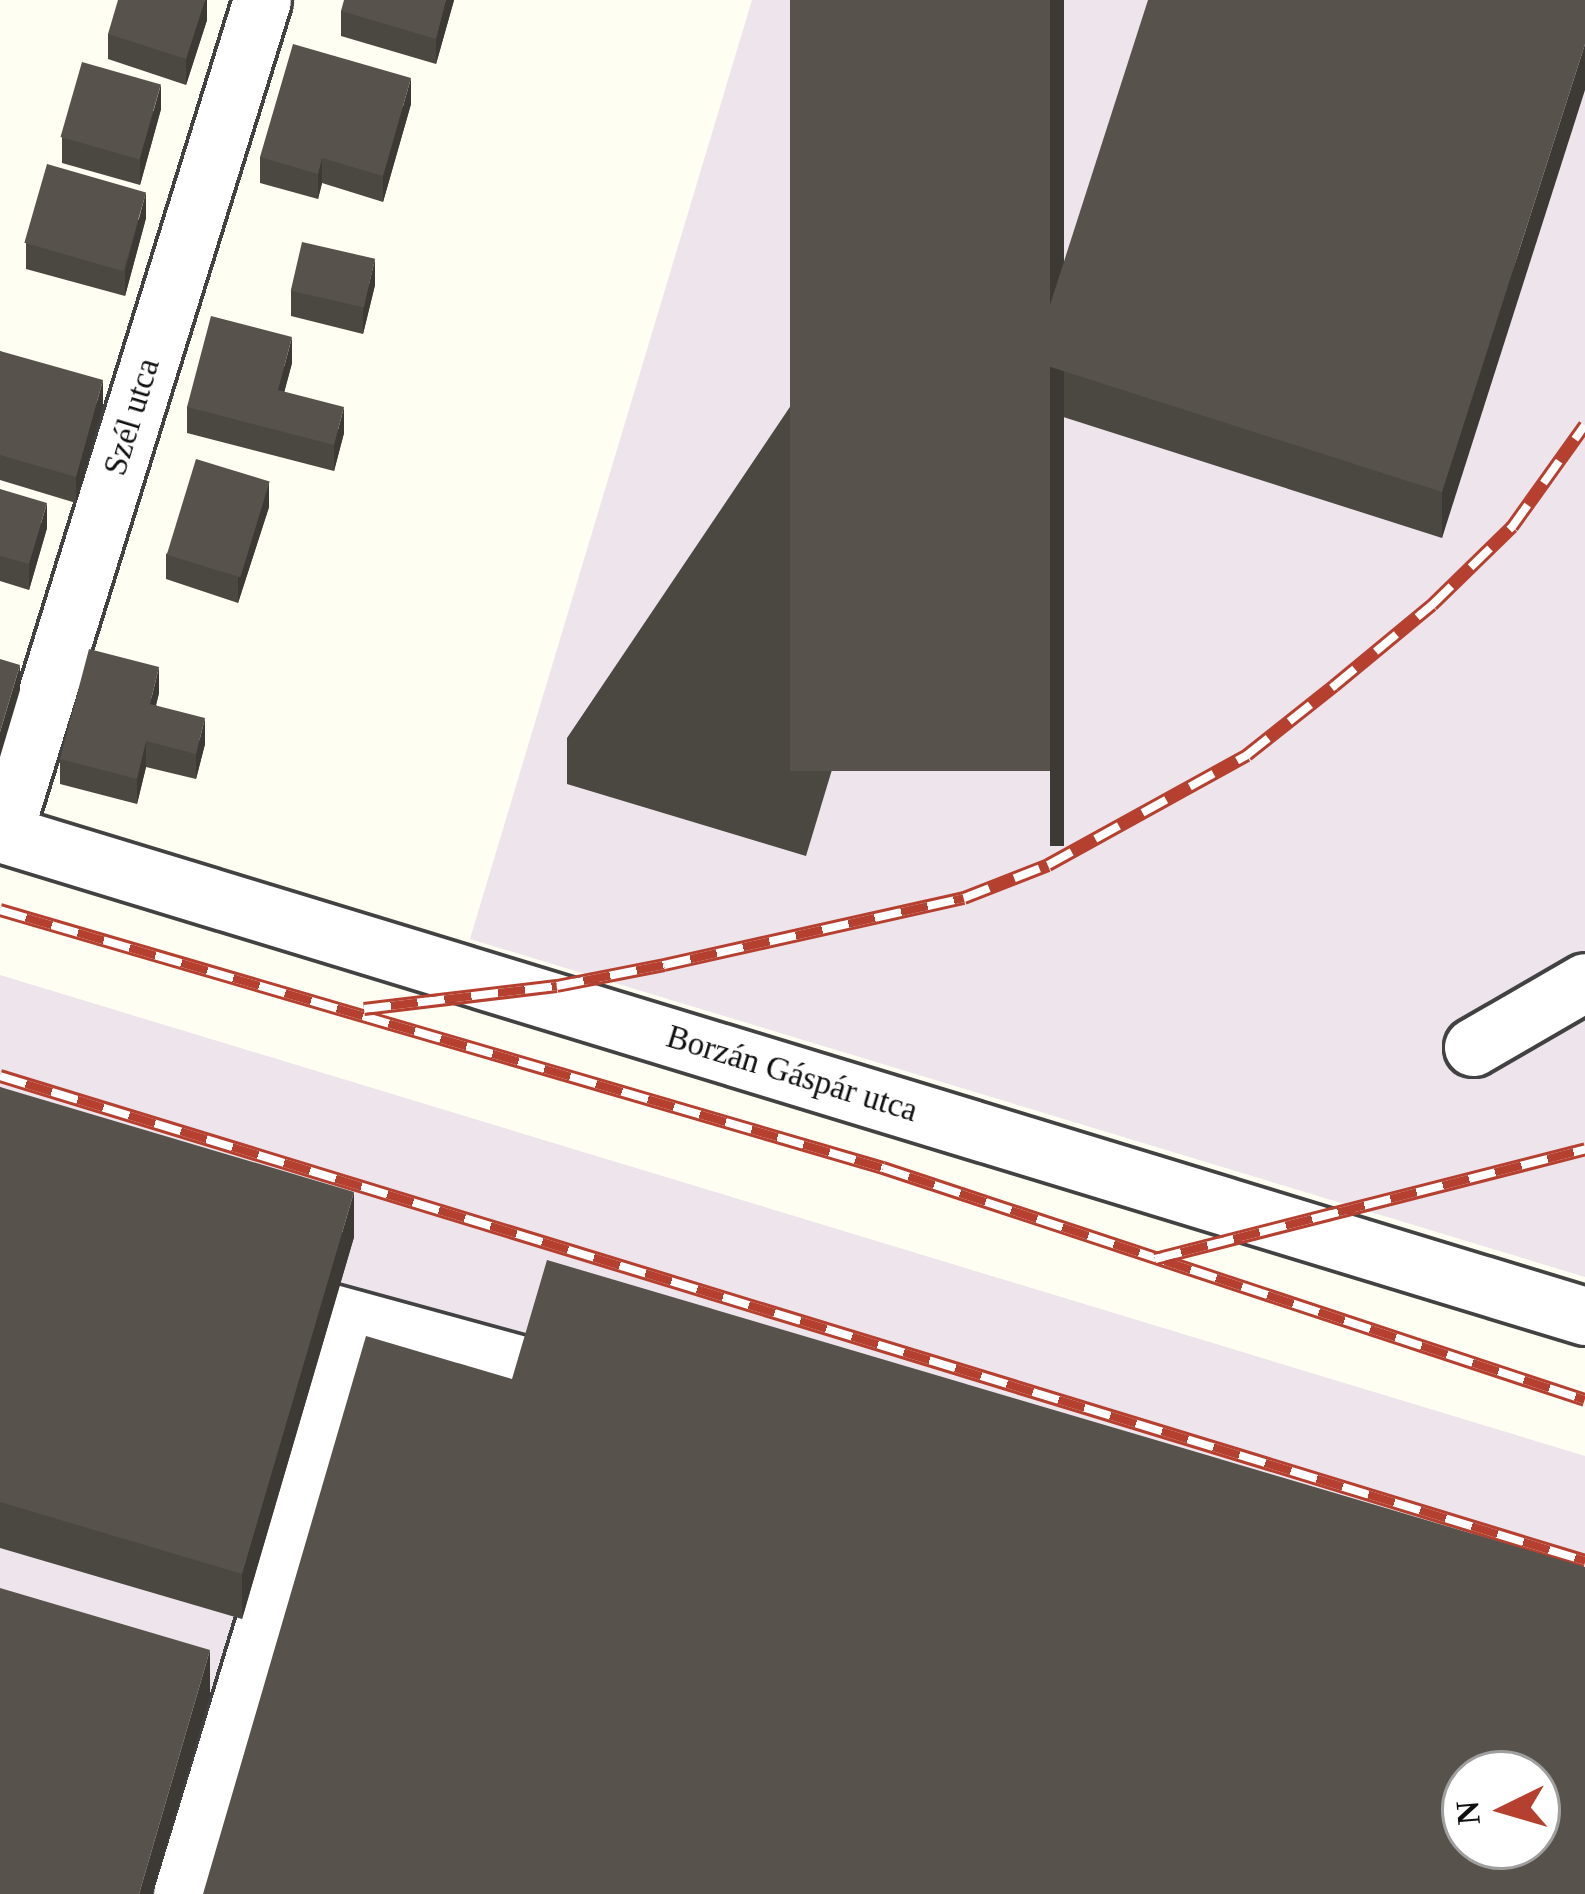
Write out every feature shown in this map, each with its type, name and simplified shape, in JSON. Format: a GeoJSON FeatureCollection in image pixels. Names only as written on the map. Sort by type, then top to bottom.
{"type":"FeatureCollection","features":[{"type":"Feature","properties":{"kind":"street","name":"Szél utca"},"geometry":{"type":"LineString","coordinates":[[1,833],[262,0]]}},
{"type":"Feature","properties":{"kind":"street","name":"Borzán Gáspár utca"},"geometry":{"type":"LineString","coordinates":[[1,833],[1585,1316]]}},
{"type":"Feature","properties":{"kind":"street"},"geometry":{"type":"LineString","coordinates":[[1473,1047],[1585,982]]}},
{"type":"Feature","properties":{"kind":"street"},"geometry":{"type":"LineString","coordinates":[[182,1894],[345,1316],[529,1367]]}},
{"type":"Feature","properties":{"kind":"shaded area"},"geometry":{"type":"Polygon","coordinates":[[[752,0],[1585,0],[1585,1277],[470,939],[752,0]]]}},
{"type":"Feature","properties":{"kind":"shaded area"},"geometry":{"type":"Polygon","coordinates":[[[0,975],[1585,1456],[1585,1894],[0,1894],[0,975]]]}},
{"type":"Feature","properties":{"kind":"building"},"geometry":{"type":"Polygon","coordinates":[[[118,0],[205,0],[186,59],[108,34],[118,0]]]}},
{"type":"Feature","properties":{"kind":"building"},"geometry":{"type":"Polygon","coordinates":[[[344,0],[446,0],[436,39],[341,11],[344,0]]]}},
{"type":"Feature","properties":{"kind":"building"},"geometry":{"type":"Polygon","coordinates":[[[790,0],[1050,0],[1050,771],[790,771],[790,0]]]}},
{"type":"Feature","properties":{"kind":"building"},"geometry":{"type":"Polygon","coordinates":[[[1148,0],[1585,0],[1585,44],[1442,492],[1032,361],[1148,0]]]}},
{"type":"Feature","properties":{"kind":"building"},"geometry":{"type":"Polygon","coordinates":[[[293,44],[411,78],[383,176],[322,158],[318,174],[260,157],[293,44]]]}},
{"type":"Feature","properties":{"kind":"building"},"geometry":{"type":"Polygon","coordinates":[[[82,62],[161,85],[139,160],[61,137],[82,62]]]}},
{"type":"Feature","properties":{"kind":"building"},"geometry":{"type":"Polygon","coordinates":[[[47,164],[146,192],[123,271],[24,243],[47,164]]]}},
{"type":"Feature","properties":{"kind":"building"},"geometry":{"type":"Polygon","coordinates":[[[302,242],[375,259],[364,308],[291,291],[302,242]]]}},
{"type":"Feature","properties":{"kind":"building"},"geometry":{"type":"Polygon","coordinates":[[[211,316],[292,337],[278,390],[344,407],[334,445],[187,407],[211,316]]]}},
{"type":"Feature","properties":{"kind":"building"},"geometry":{"type":"Polygon","coordinates":[[[0,351],[103,380],[76,477],[0,455],[0,351]]]}},
{"type":"Feature","properties":{"kind":"building"},"geometry":{"type":"Polygon","coordinates":[[[196,459],[270,482],[240,577],[167,555],[196,459]]]}},
{"type":"Feature","properties":{"kind":"building"},"geometry":{"type":"Polygon","coordinates":[[[0,489],[47,503],[29,564],[0,556],[0,489]]]}},
{"type":"Feature","properties":{"kind":"building"},"geometry":{"type":"Polygon","coordinates":[[[89,649],[159,667],[150,704],[205,718],[196,754],[146,741],[137,779],[60,759],[89,649]]]}},
{"type":"Feature","properties":{"kind":"building"},"geometry":{"type":"Polygon","coordinates":[[[0,659],[20,665],[0,732],[0,659]]]}},
{"type":"Feature","properties":{"kind":"building"},"geometry":{"type":"Polygon","coordinates":[[[0,1087],[354,1192],[242,1574],[0,1502],[0,1087]]]}},
{"type":"Feature","properties":{"kind":"building"},"geometry":{"type":"Polygon","coordinates":[[[547,1260],[1585,1567],[1585,1894],[203,1894],[366,1336],[512,1379],[547,1260]]]}},
{"type":"Feature","properties":{"kind":"building"},"geometry":{"type":"Polygon","coordinates":[[[0,1588],[210,1650],[139,1894],[0,1894],[0,1588]]]}},
{"type":"Feature","properties":{"kind":"railway"},"geometry":{"type":"LineString","coordinates":[[364,1009],[557,986],[664,965],[964,898],[1048,865],[1247,755],[1334,686],[1432,605],[1512,527],[1585,425]]}},
{"type":"Feature","properties":{"kind":"railway"},"geometry":{"type":"LineString","coordinates":[[0,910],[883,1168],[1585,1400]]}},
{"type":"Feature","properties":{"kind":"railway"},"geometry":{"type":"LineString","coordinates":[[0,1076],[1585,1561]]}},
{"type":"Feature","properties":{"kind":"railway"},"geometry":{"type":"LineString","coordinates":[[1155,1259],[1585,1149]]}}]}
